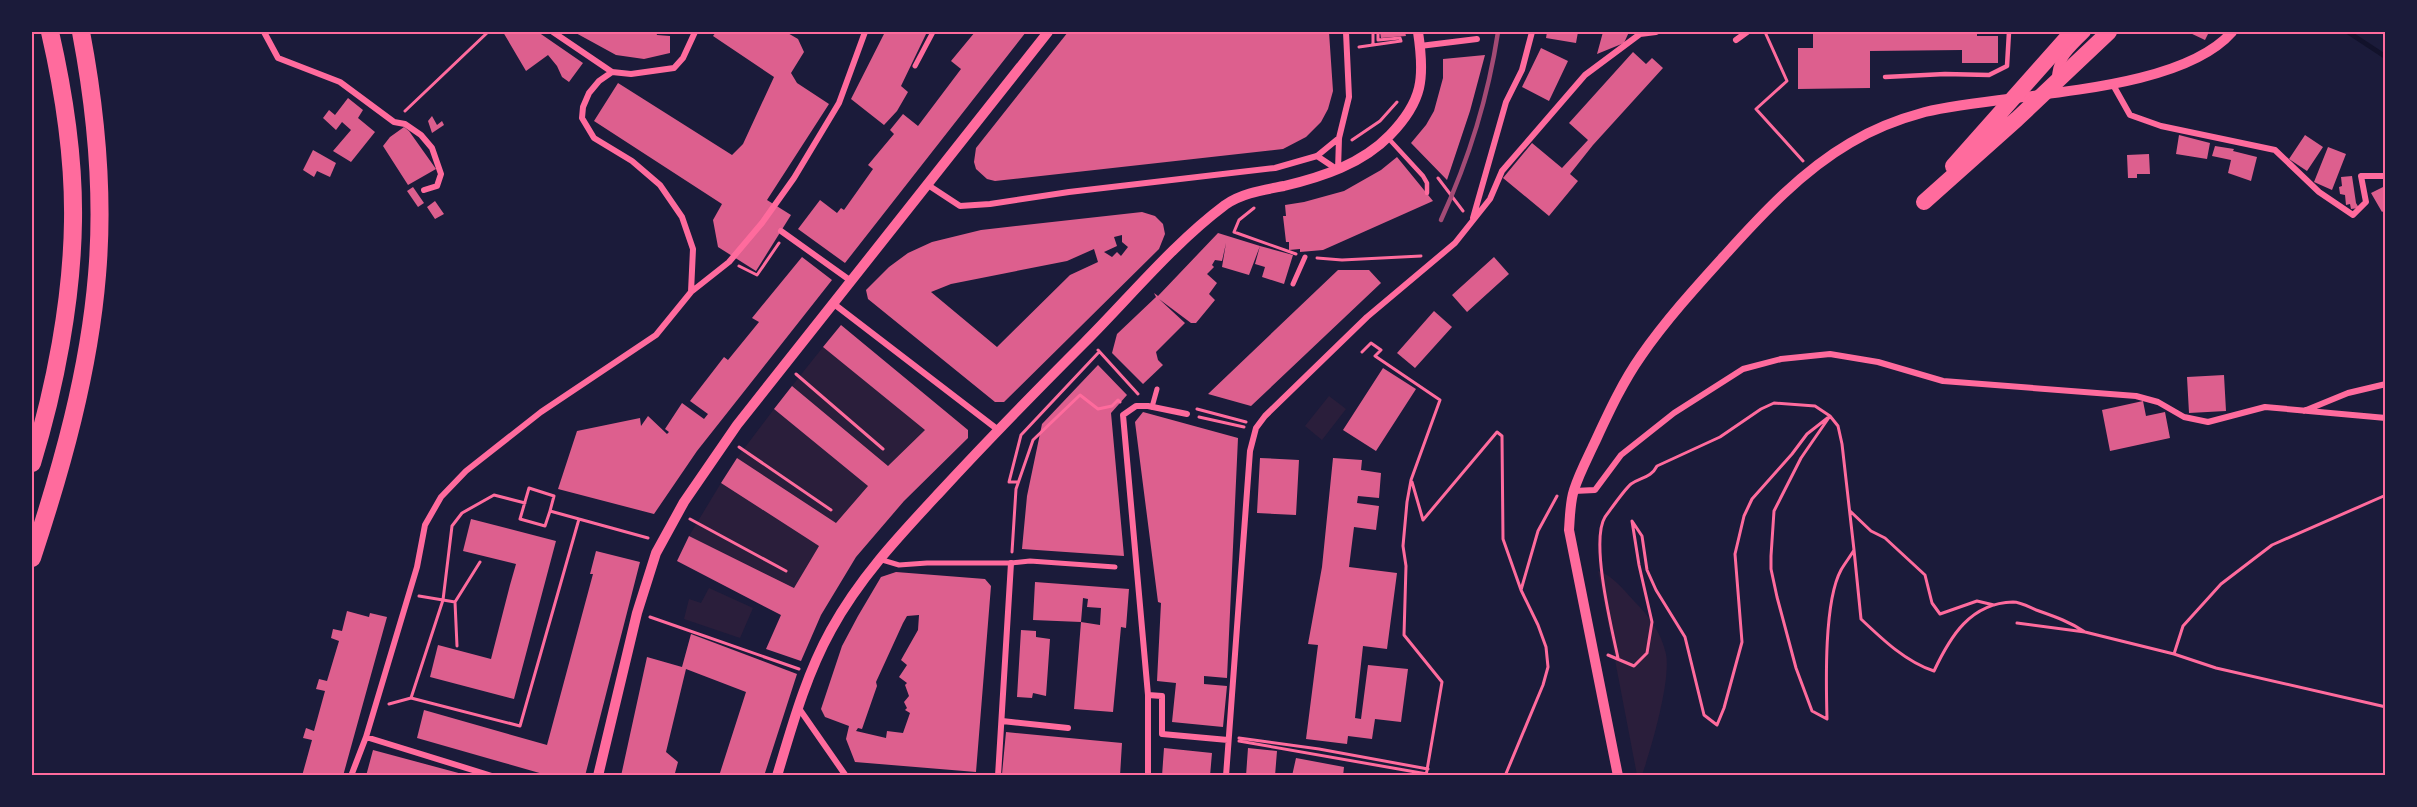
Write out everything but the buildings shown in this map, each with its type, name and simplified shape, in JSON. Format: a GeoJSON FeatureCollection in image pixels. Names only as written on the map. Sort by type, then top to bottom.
{"type":"FeatureCollection","features":[{"type":"Feature","properties":{"kind":"highway"},"geometry":{"type":"LineString","coordinates":[[32,463],[56,364],[69,284],[73,221],[68,136],[62,85],[50,32]]}},
{"type":"Feature","properties":{"kind":"highway"},"geometry":{"type":"LineString","coordinates":[[32,558],[68,441],[84,367],[97,276],[99,222],[97,158],[90,78],[81,32]]}},
{"type":"Feature","properties":{"kind":"highway"},"geometry":{"type":"LineString","coordinates":[[2072,32],[1969,146],[1924,202],[2109,32]]}},
{"type":"Feature","properties":{"kind":"street"},"geometry":{"type":"LineString","coordinates":[[264,32],[278,58],[339,82],[394,122],[405,124],[421,135],[432,148],[441,174],[437,186],[424,190]]}},
{"type":"Feature","properties":{"kind":"street"},"geometry":{"type":"LineString","coordinates":[[553,32],[612,72],[632,74],[674,68],[683,58],[695,32]]}},
{"type":"Feature","properties":{"kind":"street"},"geometry":{"type":"LineString","coordinates":[[351,776],[366,737],[375,700],[417,567],[425,525],[441,497],[466,471],[541,412],[656,335],[691,292],[729,262],[762,223],[794,178],[839,103],[865,32]]}},
{"type":"Feature","properties":{"kind":"street"},"geometry":{"type":"LineString","coordinates":[[915,66],[933,32]]}},
{"type":"Feature","properties":{"kind":"street"},"geometry":{"type":"LineString","coordinates":[[598,776],[637,613],[656,553],[684,502],[727,439],[1048,32]]}},
{"type":"Feature","properties":{"kind":"street"},"geometry":{"type":"LineString","coordinates":[[1338,170],[1339,138],[1349,97],[1346,32]]}},
{"type":"Feature","properties":{"kind":"street"},"geometry":{"type":"LineString","coordinates":[[777,776],[798,707],[830,631],[860,583],[879,559],[997,429],[1174,251],[1228,203],[1251,193],[1338,170],[1363,157],[1388,138],[1413,109],[1421,85],[1418,32]]}},
{"type":"Feature","properties":{"kind":"street"},"geometry":{"type":"LineString","coordinates":[[1472,222],[1506,102],[1522,70],[1532,32]]}},
{"type":"Feature","properties":{"kind":"street"},"geometry":{"type":"LineString","coordinates":[[1226,776],[1250,451],[1256,428],[1288,393],[1367,316],[1455,243],[1490,200],[1502,171],[1585,75],[1640,34],[1656,32]]}},
{"type":"Feature","properties":{"kind":"street"},"geometry":{"type":"LineString","coordinates":[[1736,40],[1747,32]]}},
{"type":"Feature","properties":{"kind":"street"},"geometry":{"type":"LineString","coordinates":[[2057,81],[2057,68],[2062,57],[2086,32]]}},
{"type":"Feature","properties":{"kind":"street"},"geometry":{"type":"LineString","coordinates":[[1618,776],[1569,530],[1574,491],[1609,412],[1641,356],[1683,303],[1762,213],[1848,143],[1877,128],[1924,112],[2112,83],[2154,74],[2185,64],[2209,52],[2232,32]]}},
{"type":"Feature","properties":{"kind":"street"},"geometry":{"type":"LineString","coordinates":[[1420,46],[1477,39]]}},
{"type":"Feature","properties":{"kind":"street"},"geometry":{"type":"LineString","coordinates":[[612,72],[599,81],[589,93],[583,106],[582,118],[594,138],[632,161],[660,185],[682,217],[693,249],[691,292]]}},
{"type":"Feature","properties":{"kind":"street"},"geometry":{"type":"LineString","coordinates":[[2112,83],[2130,115],[2161,126],[2275,150],[2319,192],[2353,215],[2366,202],[2361,177],[2385,176]]}},
{"type":"Feature","properties":{"kind":"street"},"geometry":{"type":"LineString","coordinates":[[928,185],[960,206],[990,204],[1069,192],[1275,168],[1317,156],[1339,138]]}},
{"type":"Feature","properties":{"kind":"street"},"geometry":{"type":"LineString","coordinates":[[1317,156],[1338,170]]}},
{"type":"Feature","properties":{"kind":"street"},"geometry":{"type":"LineString","coordinates":[[781,231],[852,282]]}},
{"type":"Feature","properties":{"kind":"street"},"geometry":{"type":"LineString","coordinates":[[1293,284],[1305,257]]}},
{"type":"Feature","properties":{"kind":"street"},"geometry":{"type":"LineString","coordinates":[[834,304],[997,429]]}},
{"type":"Feature","properties":{"kind":"street"},"geometry":{"type":"LineString","coordinates":[[1574,491],[1595,490],[1621,455],[1674,412],[1743,369],[1781,359],[1830,354],[1878,362],[1943,381],[2136,396],[2158,402],[2184,417],[2208,422],[2265,408],[2385,418]]}},
{"type":"Feature","properties":{"kind":"street"},"geometry":{"type":"LineString","coordinates":[[2304,412],[2348,393],[2385,384]]}},
{"type":"Feature","properties":{"kind":"street"},"geometry":{"type":"LineString","coordinates":[[1152,407],[1157,389]]}},
{"type":"Feature","properties":{"kind":"street"},"geometry":{"type":"LineString","coordinates":[[1148,776],[1148,695],[1123,415],[1136,406],[1188,411]]}},
{"type":"Feature","properties":{"kind":"street"},"geometry":{"type":"LineString","coordinates":[[879,559],[899,565],[927,562],[1011,563],[1030,561],[1115,567]]}},
{"type":"Feature","properties":{"kind":"street"},"geometry":{"type":"LineString","coordinates":[[998,776],[1011,563]]}},
{"type":"Feature","properties":{"kind":"street"},"geometry":{"type":"LineString","coordinates":[[1148,695],[1162,696],[1162,734],[1228,738]]}},
{"type":"Feature","properties":{"kind":"street"},"geometry":{"type":"LineString","coordinates":[[798,707],[846,776]]}},
{"type":"Feature","properties":{"kind":"street"},"geometry":{"type":"LineString","coordinates":[[1002,721],[1068,728]]}},
{"type":"Feature","properties":{"kind":"street"},"geometry":{"type":"LineString","coordinates":[[366,737],[492,776]]}},
{"type":"Feature","properties":{"kind":"lane"},"geometry":{"type":"LineString","coordinates":[[1885,77],[1945,74],[1989,75],[2007,66],[2009,32]]}},
{"type":"Feature","properties":{"kind":"lane"},"geometry":{"type":"LineString","coordinates":[[1388,138],[1423,176],[1427,183],[1427,193]]}},
{"type":"Feature","properties":{"kind":"path"},"geometry":{"type":"LineString","coordinates":[[394,122],[488,32]]}},
{"type":"Feature","properties":{"kind":"path"},"geometry":{"type":"LineString","coordinates":[[1373,32],[1373,44]]}},
{"type":"Feature","properties":{"kind":"path"},"geometry":{"type":"LineString","coordinates":[[1348,49],[1401,41],[1400,38],[1378,40],[1378,32]]}},
{"type":"Feature","properties":{"kind":"path"},"geometry":{"type":"LineString","coordinates":[[1765,32],[1787,81],[1756,109],[1812,171]]}},
{"type":"Feature","properties":{"kind":"path"},"geometry":{"type":"LineString","coordinates":[[1438,178],[1461,209]]}},
{"type":"Feature","properties":{"kind":"path"},"geometry":{"type":"LineString","coordinates":[[1251,193],[1254,209],[1239,220],[1234,232],[1305,257],[1342,260],[1418,255],[1429,257]]}},
{"type":"Feature","properties":{"kind":"path"},"geometry":{"type":"LineString","coordinates":[[1228,738],[1426,775],[1442,682],[1404,635],[1406,566],[1403,546],[1411,480],[1440,400],[1375,356],[1381,350],[1371,343],[1362,352]]}},
{"type":"Feature","properties":{"kind":"path"},"geometry":{"type":"LineString","coordinates":[[1018,482],[1009,482],[1021,435],[1099,352]]}},
{"type":"Feature","properties":{"kind":"path"},"geometry":{"type":"LineString","coordinates":[[1105,358],[1139,396]]}},
{"type":"Feature","properties":{"kind":"path"},"geometry":{"type":"LineString","coordinates":[[785,365],[883,449]]}},
{"type":"Feature","properties":{"kind":"path"},"geometry":{"type":"LineString","coordinates":[[1011,563],[1016,489],[1033,440],[1080,395],[1098,409],[1112,406],[1118,400],[1124,405]]}},
{"type":"Feature","properties":{"kind":"path"},"geometry":{"type":"LineString","coordinates":[[1618,658],[1603,577],[1600,536],[1604,519],[1630,485],[1653,473],[1657,466],[1720,437],[1761,409],[1774,403],[1815,406],[1830,416],[1838,426],[1842,444],[1861,619],[1897,650],[1934,671],[1947,643],[1962,623],[1981,610],[2015,602],[2071,622],[2085,632]]}},
{"type":"Feature","properties":{"kind":"path"},"geometry":{"type":"LineString","coordinates":[[1188,411],[1246,422]]}},
{"type":"Feature","properties":{"kind":"path"},"geometry":{"type":"LineString","coordinates":[[1188,411],[1244,427]]}},
{"type":"Feature","properties":{"kind":"path"},"geometry":{"type":"LineString","coordinates":[[1830,416],[1797,466],[1774,511],[1771,569],[1803,690],[1812,711],[1827,719],[1827,633],[1833,593],[1840,571],[1854,550]]}},
{"type":"Feature","properties":{"kind":"path"},"geometry":{"type":"LineString","coordinates":[[1592,652],[1618,658],[1634,666],[1647,653],[1652,622],[1632,521],[1642,536],[1647,570],[1656,590],[1685,638],[1704,715],[1717,725],[1742,642],[1735,554],[1744,516],[1752,499],[1807,434],[1830,416]]}},
{"type":"Feature","properties":{"kind":"path"},"geometry":{"type":"LineString","coordinates":[[1411,480],[1424,520],[1497,432],[1502,436],[1503,538],[1521,590],[1542,636],[1548,667],[1543,685],[1505,776]]}},
{"type":"Feature","properties":{"kind":"path"},"geometry":{"type":"LineString","coordinates":[[727,439],[831,510]]}},
{"type":"Feature","properties":{"kind":"path"},"geometry":{"type":"LineString","coordinates":[[1521,590],[1538,531],[1563,487],[1574,491]]}},
{"type":"Feature","properties":{"kind":"path"},"geometry":{"type":"LineString","coordinates":[[529,488],[554,495],[550,511],[545,526],[520,519],[529,488]]}},
{"type":"Feature","properties":{"kind":"path"},"geometry":{"type":"LineString","coordinates":[[411,698],[443,600],[452,526],[462,513],[494,495],[525,503]]}},
{"type":"Feature","properties":{"kind":"path"},"geometry":{"type":"LineString","coordinates":[[2174,654],[2182,626],[2229,577],[2272,545],[2385,495]]}},
{"type":"Feature","properties":{"kind":"path"},"geometry":{"type":"LineString","coordinates":[[1848,509],[1872,531],[1885,538],[1925,576],[1932,603],[1940,614],[1977,601],[1996,605]]}},
{"type":"Feature","properties":{"kind":"path"},"geometry":{"type":"LineString","coordinates":[[550,511],[649,538],[653,524],[679,534],[689,518],[786,571]]}},
{"type":"Feature","properties":{"kind":"path"},"geometry":{"type":"LineString","coordinates":[[375,700],[390,705],[411,698],[520,726],[579,519]]}},
{"type":"Feature","properties":{"kind":"path"},"geometry":{"type":"LineString","coordinates":[[457,646],[455,602],[480,562]]}},
{"type":"Feature","properties":{"kind":"path"},"geometry":{"type":"LineString","coordinates":[[407,594],[455,602]]}},
{"type":"Feature","properties":{"kind":"path"},"geometry":{"type":"LineString","coordinates":[[637,613],[812,673]]}},
{"type":"Feature","properties":{"kind":"path"},"geometry":{"type":"LineString","coordinates":[[2017,623],[2085,632],[2174,654],[2216,668],[2385,707]]}},
{"type":"Feature","properties":{"kind":"path"},"geometry":{"type":"LineString","coordinates":[[1228,738],[1319,749],[1428,769]]}},
{"type":"Feature","properties":{"kind":"shaded area"},"geometry":{"type":"Polygon","coordinates":[[[823,347],[925,430],[888,466],[792,386],[823,347]]]}},
{"type":"Feature","properties":{"kind":"shaded area"},"geometry":{"type":"Polygon","coordinates":[[[1329,396],[1346,409],[1322,440],[1305,426],[1329,396]]]}},
{"type":"Feature","properties":{"kind":"shaded area"},"geometry":{"type":"Polygon","coordinates":[[[774,409],[868,486],[836,523],[737,458],[774,409]]]}},
{"type":"Feature","properties":{"kind":"shaded area"},"geometry":{"type":"Polygon","coordinates":[[[721,483],[819,546],[794,588],[689,536],[721,483]]]}},
{"type":"Feature","properties":{"kind":"shaded area"},"geometry":{"type":"Polygon","coordinates":[[[1598,571],[1617,583],[1644,612],[1658,631],[1666,654],[1666,681],[1663,697],[1642,775],[1637,775],[1598,571]]]}},
{"type":"Feature","properties":{"kind":"shaded area"},"geometry":{"type":"Polygon","coordinates":[[[709,588],[753,608],[740,638],[684,619],[689,599],[701,603],[709,588]]]}},
{"type":"Feature","properties":{"kind":"waterway"},"geometry":{"type":"LineString","coordinates":[[2348,32],[2386,57]]}},
{"type":"Feature","properties":{"kind":"railway"},"geometry":{"type":"LineString","coordinates":[[1441,220],[1476,128],[1489,81],[1498,32]]}}]}
